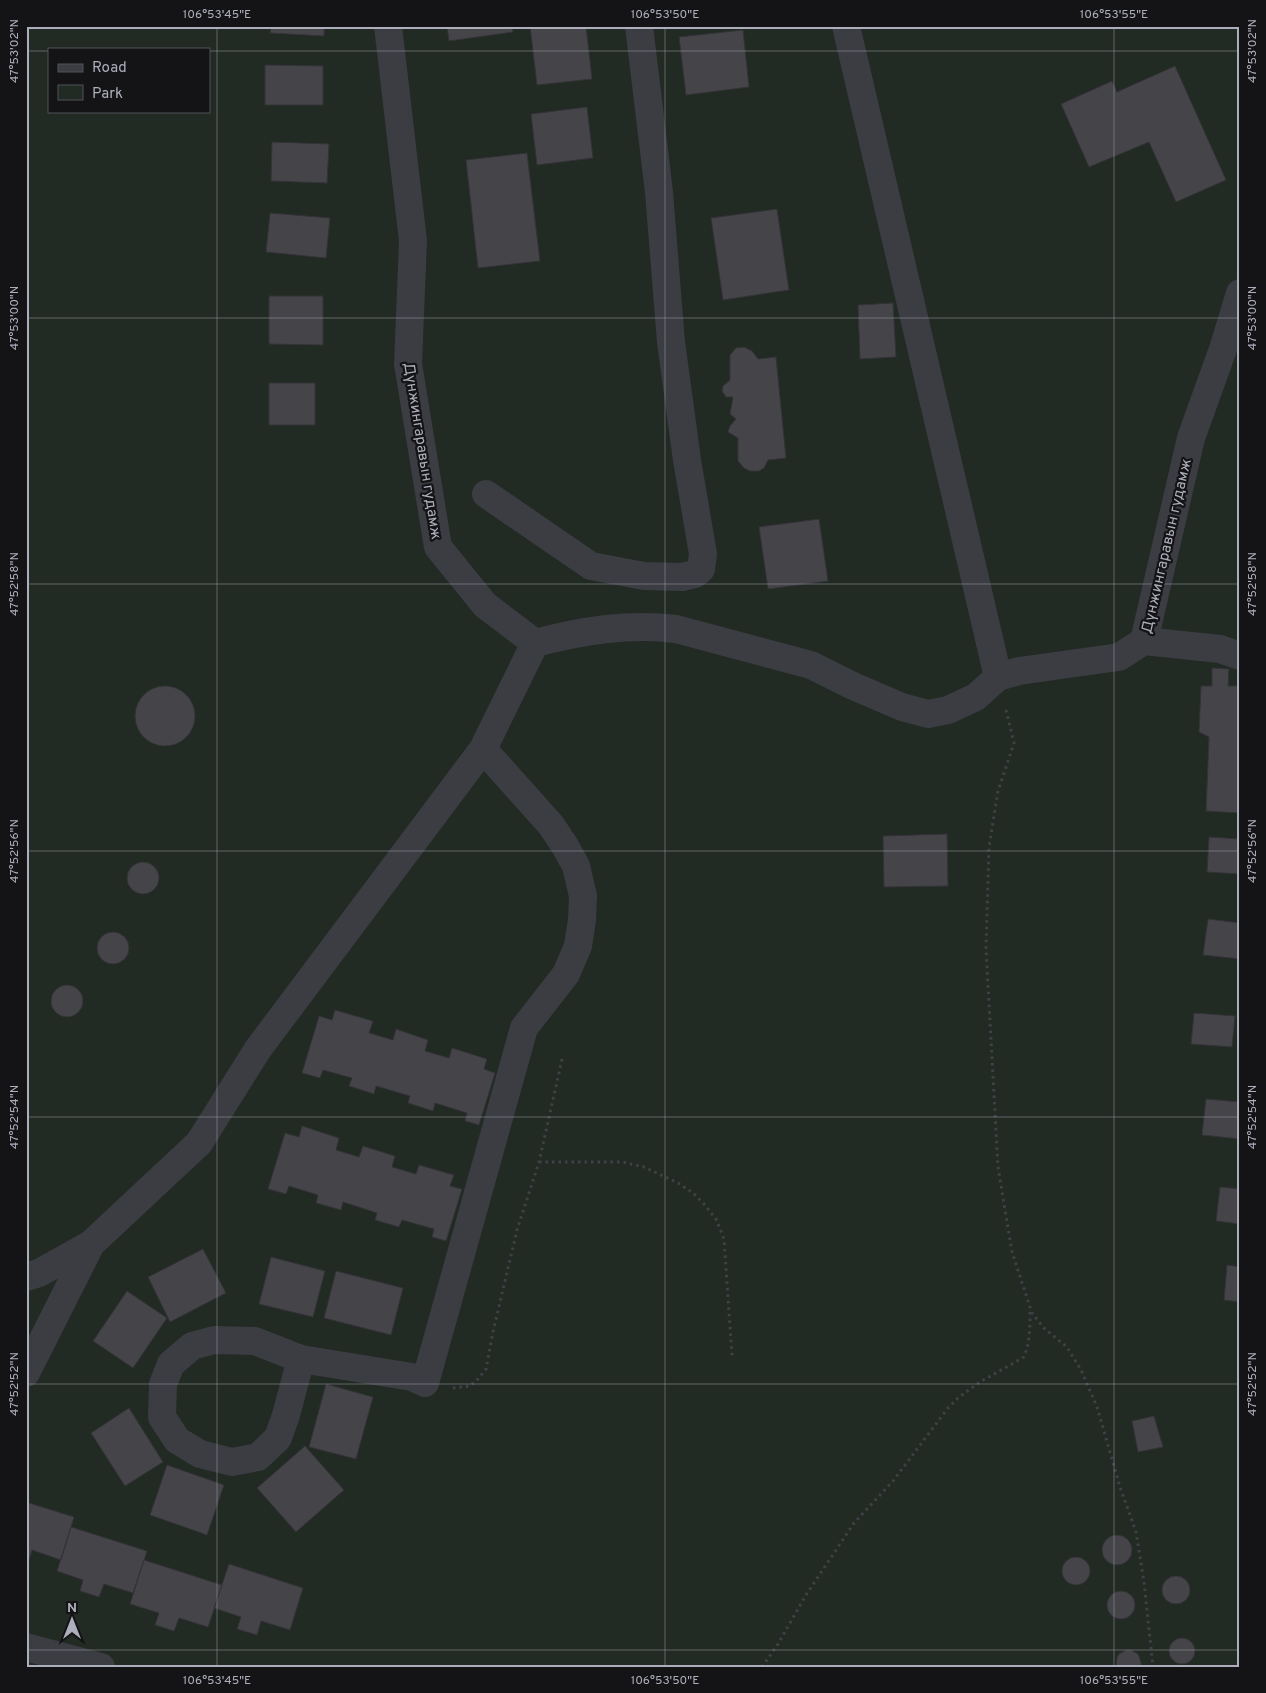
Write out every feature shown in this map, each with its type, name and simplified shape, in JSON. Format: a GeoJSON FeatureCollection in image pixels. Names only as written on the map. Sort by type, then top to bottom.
{"type":"FeatureCollection","features":[{"type":"Feature","properties":{"kind":"street","name":"Дүнжингаравын гудамж"},"geometry":{"type":"LineString","coordinates":[[388,26],[413,241],[408,364],[438,547],[484,605],[535,643],[592,630],[637,626],[676,629],[811,665],[902,707],[928,714],[948,710],[976,696],[998,677],[1019,671],[1119,657],[1144,641],[1191,438],[1240,293]]}},
{"type":"Feature","properties":{"kind":"street"},"geometry":{"type":"LineString","coordinates":[[486,494],[591,566],[644,576],[682,577],[695,574],[701,569],[703,554],[687,460],[671,342],[659,192],[639,26]]}},
{"type":"Feature","properties":{"kind":"street"},"geometry":{"type":"LineString","coordinates":[[846,26],[998,677]]}},
{"type":"Feature","properties":{"kind":"street"},"geometry":{"type":"LineString","coordinates":[[1144,641],[1220,649],[1240,656]]}},
{"type":"Feature","properties":{"kind":"street"},"geometry":{"type":"LineString","coordinates":[[26,1277],[39,1273],[91,1244],[199,1143],[258,1049],[483,749],[535,643]]}},
{"type":"Feature","properties":{"kind":"street"},"geometry":{"type":"LineString","coordinates":[[301,1359],[278,1438],[258,1457],[232,1462],[200,1454],[177,1440],[162,1417],[163,1384],[171,1364],[192,1346],[214,1340],[255,1341],[301,1359],[412,1377],[425,1382],[524,1028],[566,974],[578,946],[582,920],[583,896],[576,866],[565,846],[551,825],[483,749]]}},
{"type":"Feature","properties":{"kind":"street"},"geometry":{"type":"LineString","coordinates":[[26,1373],[91,1244]]}},
{"type":"Feature","properties":{"kind":"street"},"geometry":{"type":"LineString","coordinates":[[26,1647],[101,1667]]}},
{"type":"Feature","properties":{"kind":"path"},"geometry":{"type":"LineString","coordinates":[[762,1667],[778,1644],[806,1595],[854,1523],[893,1481],[948,1408],[980,1382],[1024,1357],[1028,1348],[1030,1309],[1012,1252],[998,1167],[986,949],[989,847],[998,791],[1014,743],[998,677]]}},
{"type":"Feature","properties":{"kind":"path"},"geometry":{"type":"LineString","coordinates":[[425,1382],[445,1387],[458,1388],[470,1386],[486,1369],[518,1230],[539,1162],[563,1055]]}},
{"type":"Feature","properties":{"kind":"path"},"geometry":{"type":"LineString","coordinates":[[539,1162],[623,1162],[644,1167],[693,1193],[704,1204],[716,1219],[724,1239],[732,1356]]}},
{"type":"Feature","properties":{"kind":"path"},"geometry":{"type":"LineString","coordinates":[[1030,1309],[1044,1328],[1067,1346],[1081,1370],[1097,1407],[1120,1487],[1136,1532],[1144,1582],[1153,1667]]}},
{"type":"Feature","properties":{"kind":"green space"},"geometry":{"type":"Polygon","coordinates":[[[26,26],[1240,26],[1240,1667],[26,1667],[26,26]]]}},
{"type":"Feature","properties":{"kind":"building"},"geometry":{"type":"Polygon","coordinates":[[[271,26],[324,26],[324,36],[270,33],[271,26]]]}},
{"type":"Feature","properties":{"kind":"building"},"geometry":{"type":"Polygon","coordinates":[[[447,26],[512,26],[513,32],[449,41],[447,26]]]}},
{"type":"Feature","properties":{"kind":"building"},"geometry":{"type":"Polygon","coordinates":[[[530,26],[586,26],[592,79],[537,85],[530,26]]]}},
{"type":"Feature","properties":{"kind":"building"},"geometry":{"type":"Polygon","coordinates":[[[743,30],[749,87],[686,95],[679,37],[743,30]]]}},
{"type":"Feature","properties":{"kind":"building"},"geometry":{"type":"Polygon","coordinates":[[[265,65],[323,66],[323,105],[265,105],[265,65]]]}},
{"type":"Feature","properties":{"kind":"building"},"geometry":{"type":"Polygon","coordinates":[[[1175,66],[1226,180],[1176,202],[1149,142],[1089,167],[1061,104],[1112,81],[1117,92],[1175,66]]]}},
{"type":"Feature","properties":{"kind":"building"},"geometry":{"type":"Polygon","coordinates":[[[587,107],[593,158],[537,165],[531,114],[587,107]]]}},
{"type":"Feature","properties":{"kind":"building"},"geometry":{"type":"Polygon","coordinates":[[[272,142],[329,144],[327,183],[271,181],[272,142]]]}},
{"type":"Feature","properties":{"kind":"building"},"geometry":{"type":"Polygon","coordinates":[[[527,153],[540,261],[478,268],[466,160],[527,153]]]}},
{"type":"Feature","properties":{"kind":"building"},"geometry":{"type":"Polygon","coordinates":[[[777,209],[789,290],[723,300],[711,218],[777,209]]]}},
{"type":"Feature","properties":{"kind":"building"},"geometry":{"type":"Polygon","coordinates":[[[270,213],[330,218],[326,258],[266,252],[270,213]]]}},
{"type":"Feature","properties":{"kind":"building"},"geometry":{"type":"Polygon","coordinates":[[[269,296],[323,296],[323,345],[269,344],[269,296]]]}},
{"type":"Feature","properties":{"kind":"building"},"geometry":{"type":"Polygon","coordinates":[[[893,303],[896,357],[860,359],[858,305],[893,303]]]}},
{"type":"Feature","properties":{"kind":"building"},"geometry":{"type":"Polygon","coordinates":[[[744,347],[752,351],[758,359],[776,357],[786,458],[768,460],[764,468],[759,471],[750,471],[744,468],[738,461],[738,438],[728,432],[736,419],[730,414],[733,397],[726,397],[722,391],[723,386],[730,380],[730,355],[736,348],[744,347]]]}},
{"type":"Feature","properties":{"kind":"building"},"geometry":{"type":"Polygon","coordinates":[[[269,383],[315,383],[315,425],[269,425],[269,383]]]}},
{"type":"Feature","properties":{"kind":"building"},"geometry":{"type":"Polygon","coordinates":[[[819,519],[828,581],[768,589],[759,527],[819,519]]]}},
{"type":"Feature","properties":{"kind":"building"},"geometry":{"type":"Polygon","coordinates":[[[1212,668],[1229,669],[1228,686],[1240,686],[1240,813],[1206,811],[1209,737],[1199,732],[1201,686],[1212,686],[1212,668]]]}},
{"type":"Feature","properties":{"kind":"building"},"geometry":{"type":"Polygon","coordinates":[[[165,686],[181,691],[186,695],[190,700],[195,716],[190,732],[186,737],[181,741],[165,746],[149,741],[144,737],[140,732],[135,716],[140,700],[144,695],[149,691],[165,686]]]}},
{"type":"Feature","properties":{"kind":"building"},"geometry":{"type":"Polygon","coordinates":[[[947,834],[948,886],[884,887],[883,836],[947,834]]]}},
{"type":"Feature","properties":{"kind":"building"},"geometry":{"type":"Polygon","coordinates":[[[1209,837],[1240,839],[1240,874],[1207,872],[1209,837]]]}},
{"type":"Feature","properties":{"kind":"building"},"geometry":{"type":"Polygon","coordinates":[[[143,862],[149,863],[154,867],[158,872],[158,884],[154,889],[149,893],[143,894],[137,893],[132,889],[128,884],[127,878],[128,872],[132,867],[137,863],[143,862]]]}},
{"type":"Feature","properties":{"kind":"building"},"geometry":{"type":"Polygon","coordinates":[[[1208,919],[1240,923],[1240,959],[1203,955],[1208,919]]]}},
{"type":"Feature","properties":{"kind":"building"},"geometry":{"type":"Polygon","coordinates":[[[113,932],[119,933],[124,937],[128,942],[128,954],[124,959],[119,963],[113,964],[107,963],[102,959],[98,954],[97,948],[98,942],[102,937],[107,933],[113,932]]]}},
{"type":"Feature","properties":{"kind":"building"},"geometry":{"type":"Polygon","coordinates":[[[67,985],[73,986],[78,990],[82,995],[82,1007],[78,1012],[73,1016],[67,1017],[61,1016],[56,1012],[52,1007],[51,1001],[52,995],[56,990],[61,986],[67,985]]]}},
{"type":"Feature","properties":{"kind":"building"},"geometry":{"type":"Polygon","coordinates":[[[335,1010],[373,1021],[369,1033],[393,1040],[396,1029],[428,1040],[425,1051],[449,1058],[452,1048],[487,1059],[484,1069],[495,1073],[479,1125],[465,1121],[467,1113],[435,1103],[433,1111],[408,1103],[410,1096],[376,1086],[374,1094],[349,1086],[352,1078],[323,1070],[320,1078],[302,1073],[319,1016],[332,1020],[335,1010]]]}},
{"type":"Feature","properties":{"kind":"building"},"geometry":{"type":"Polygon","coordinates":[[[1194,1013],[1235,1016],[1232,1047],[1191,1044],[1194,1013]]]}},
{"type":"Feature","properties":{"kind":"building"},"geometry":{"type":"Polygon","coordinates":[[[1206,1099],[1240,1102],[1240,1139],[1202,1135],[1206,1099]]]}},
{"type":"Feature","properties":{"kind":"building"},"geometry":{"type":"Polygon","coordinates":[[[302,1126],[339,1138],[336,1150],[359,1157],[363,1146],[395,1156],[392,1167],[416,1174],[419,1165],[454,1175],[450,1186],[462,1189],[446,1241],[432,1237],[434,1229],[402,1220],[399,1227],[375,1220],[377,1213],[343,1202],[341,1210],[316,1203],[318,1195],[289,1186],[286,1194],[268,1189],[285,1133],[299,1137],[302,1126]]]}},
{"type":"Feature","properties":{"kind":"building"},"geometry":{"type":"Polygon","coordinates":[[[1220,1187],[1240,1189],[1240,1224],[1216,1221],[1220,1187]]]}},
{"type":"Feature","properties":{"kind":"building"},"geometry":{"type":"Polygon","coordinates":[[[203,1249],[226,1293],[170,1322],[148,1277],[203,1249]]]}},
{"type":"Feature","properties":{"kind":"building"},"geometry":{"type":"Polygon","coordinates":[[[271,1257],[325,1271],[313,1317],[259,1304],[271,1257]]]}},
{"type":"Feature","properties":{"kind":"building"},"geometry":{"type":"Polygon","coordinates":[[[1227,1265],[1240,1267],[1240,1302],[1224,1300],[1227,1265]]]}},
{"type":"Feature","properties":{"kind":"building"},"geometry":{"type":"Polygon","coordinates":[[[336,1271],[403,1288],[391,1335],[324,1318],[336,1271]]]}},
{"type":"Feature","properties":{"kind":"building"},"geometry":{"type":"Polygon","coordinates":[[[127,1291],[167,1318],[133,1368],[93,1341],[127,1291]]]}},
{"type":"Feature","properties":{"kind":"building"},"geometry":{"type":"Polygon","coordinates":[[[326,1384],[373,1397],[356,1459],[309,1447],[326,1384]]]}},
{"type":"Feature","properties":{"kind":"building"},"geometry":{"type":"Polygon","coordinates":[[[129,1408],[163,1462],[125,1486],[91,1433],[129,1408]]]}},
{"type":"Feature","properties":{"kind":"building"},"geometry":{"type":"Polygon","coordinates":[[[1154,1416],[1163,1447],[1138,1452],[1132,1421],[1154,1416]]]}},
{"type":"Feature","properties":{"kind":"building"},"geometry":{"type":"Polygon","coordinates":[[[305,1446],[344,1490],[296,1532],[257,1488],[305,1446]]]}},
{"type":"Feature","properties":{"kind":"building"},"geometry":{"type":"Polygon","coordinates":[[[167,1465],[224,1485],[207,1535],[150,1515],[167,1465]]]}},
{"type":"Feature","properties":{"kind":"building"},"geometry":{"type":"Polygon","coordinates":[[[26,1502],[74,1517],[61,1560],[32,1550],[28,1564],[26,1563],[26,1502]]]}},
{"type":"Feature","properties":{"kind":"building"},"geometry":{"type":"Polygon","coordinates":[[[71,1527],[147,1551],[133,1593],[104,1584],[99,1597],[80,1591],[83,1580],[57,1571],[71,1527]]]}},
{"type":"Feature","properties":{"kind":"building"},"geometry":{"type":"Polygon","coordinates":[[[1117,1535],[1123,1536],[1131,1544],[1131,1556],[1123,1564],[1117,1565],[1111,1564],[1103,1556],[1102,1550],[1103,1544],[1111,1536],[1117,1535]]]}},
{"type":"Feature","properties":{"kind":"building"},"geometry":{"type":"Polygon","coordinates":[[[1076,1557],[1086,1561],[1090,1571],[1086,1581],[1076,1585],[1066,1581],[1062,1571],[1066,1561],[1076,1557]]]}},
{"type":"Feature","properties":{"kind":"building"},"geometry":{"type":"Polygon","coordinates":[[[144,1560],[222,1585],[208,1627],[179,1618],[174,1631],[155,1625],[159,1613],[130,1604],[144,1560]]]}},
{"type":"Feature","properties":{"kind":"building"},"geometry":{"type":"Polygon","coordinates":[[[229,1564],[303,1588],[290,1630],[261,1621],[257,1635],[237,1629],[241,1617],[214,1608],[229,1564]]]}},
{"type":"Feature","properties":{"kind":"building"},"geometry":{"type":"Polygon","coordinates":[[[1176,1576],[1186,1580],[1190,1590],[1186,1600],[1176,1604],[1166,1600],[1162,1590],[1166,1580],[1176,1576]]]}},
{"type":"Feature","properties":{"kind":"building"},"geometry":{"type":"Polygon","coordinates":[[[1121,1591],[1131,1595],[1135,1605],[1131,1615],[1121,1619],[1111,1615],[1107,1605],[1111,1595],[1121,1591]]]}},
{"type":"Feature","properties":{"kind":"building"},"geometry":{"type":"Polygon","coordinates":[[[1182,1638],[1191,1642],[1195,1651],[1191,1660],[1182,1664],[1173,1660],[1169,1651],[1173,1642],[1182,1638]]]}},
{"type":"Feature","properties":{"kind":"building"},"geometry":{"type":"Polygon","coordinates":[[[1126,1650],[1131,1650],[1138,1654],[1141,1667],[1116,1667],[1119,1654],[1126,1650]]]}}]}
